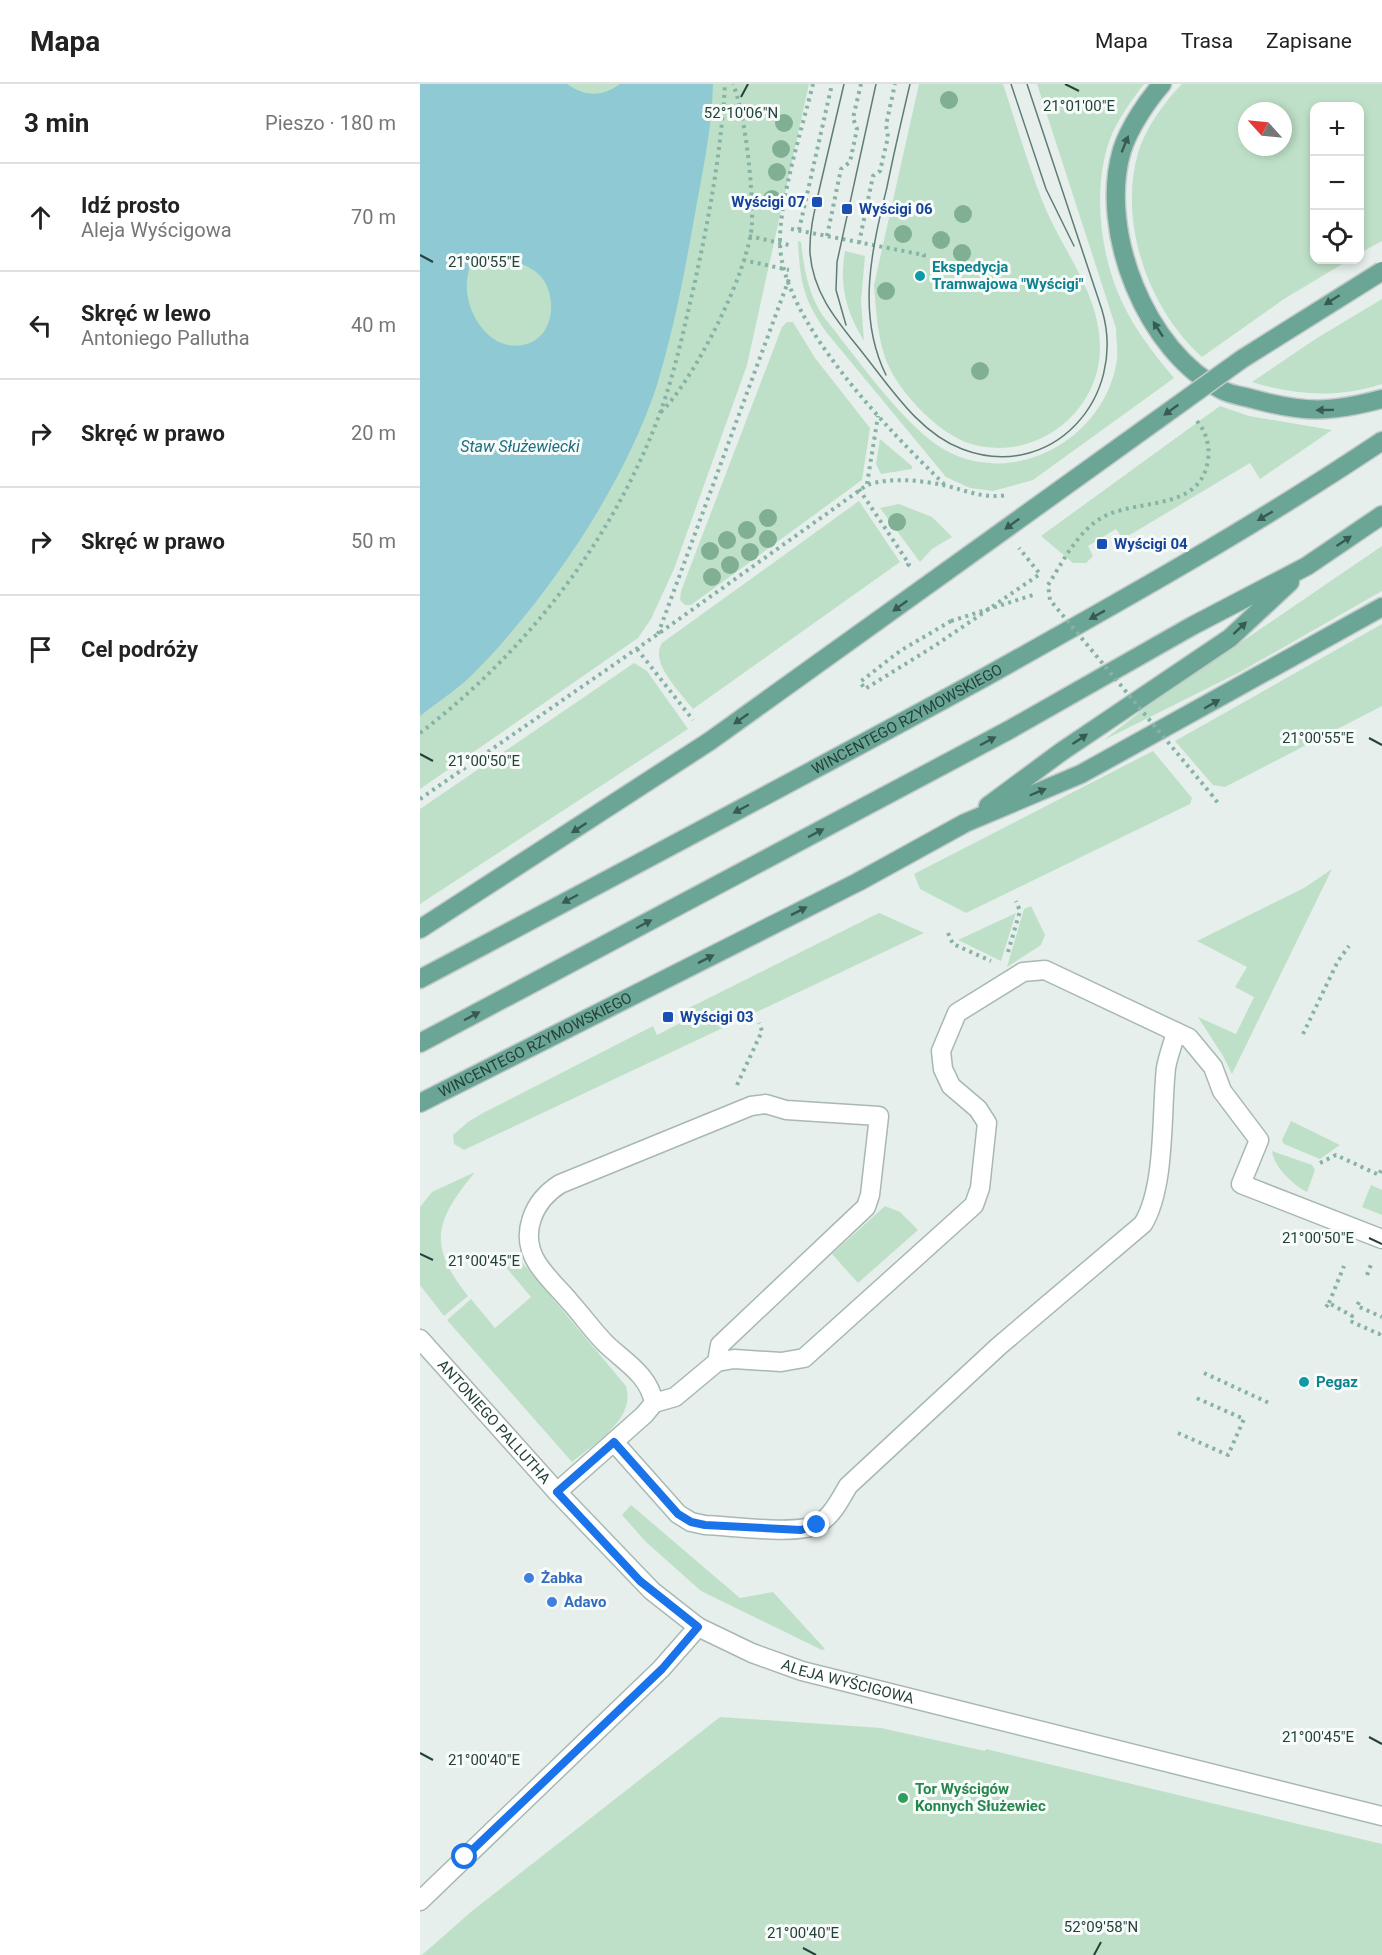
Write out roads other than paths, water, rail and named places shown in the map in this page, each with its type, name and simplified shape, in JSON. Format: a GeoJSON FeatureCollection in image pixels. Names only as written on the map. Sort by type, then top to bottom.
{"type":"FeatureCollection","features":[{"type":"Feature","properties":{"kind":"main road"},"geometry":{"type":"LineString","coordinates":[[1162,84],[1134,126],[1122,149],[1118,173],[1118,217],[1120,242],[1128,274],[1140,302],[1163,338],[1187,364],[1222,391],[1294,410],[1344,409],[1382,399]]}},
{"type":"Feature","properties":{"kind":"main road"},"geometry":{"type":"LineString","coordinates":[[420,929],[710,741],[1242,359],[1382,271]]}},
{"type":"Feature","properties":{"kind":"main road","name":"WINCENTEGO RZYMOWSKIEGO"},"geometry":{"type":"LineString","coordinates":[[420,979],[864,743],[1139,591],[1315,486],[1382,441]]}},
{"type":"Feature","properties":{"kind":"main road"},"geometry":{"type":"LineString","coordinates":[[420,1043],[1010,730],[1192,626],[1307,566],[1382,516]]}},
{"type":"Feature","properties":{"kind":"main road"},"geometry":{"type":"LineString","coordinates":[[965,823],[1061,752],[1230,638],[1307,566]]}},
{"type":"Feature","properties":{"kind":"main road"},"geometry":{"type":"LineString","coordinates":[[965,823],[1081,774],[1382,607]]}},
{"type":"Feature","properties":{"kind":"main road","name":"WINCENTEGO RZYMOWSKIEGO"},"geometry":{"type":"LineString","coordinates":[[423,1104],[965,823]]}},
{"type":"Feature","properties":{"kind":"street"},"geometry":{"type":"LineString","coordinates":[[557,1492],[644,1415],[654,1402],[675,1397],[717,1362],[734,1359],[782,1362],[804,1358],[974,1205],[980,1188],[987,1123],[978,1109],[951,1086],[943,1069],[941,1051],[957,1013],[1023,972],[1045,970],[1189,1038],[1213,1067],[1222,1091],[1259,1140],[1241,1184],[1382,1239]]}},
{"type":"Feature","properties":{"kind":"street"},"geometry":{"type":"LineString","coordinates":[[614,1442],[678,1514],[691,1522],[705,1525],[801,1530],[817,1525],[834,1510],[848,1486],[999,1346],[1143,1224],[1152,1209],[1167,1065],[1176,1032]]}},
{"type":"Feature","properties":{"kind":"street"},"geometry":{"type":"LineString","coordinates":[[654,1402],[652,1390],[628,1361],[607,1344],[537,1263],[529,1239],[533,1213],[549,1191],[560,1184],[746,1108],[766,1104],[786,1110],[879,1116],[870,1196],[866,1207],[720,1345],[717,1362]]}},
{"type":"Feature","properties":{"kind":"street","name":"ANTONIEGO PALLUTHA"},"geometry":{"type":"LineString","coordinates":[[420,1339],[640,1581],[698,1627]]}},
{"type":"Feature","properties":{"kind":"street"},"geometry":{"type":"LineString","coordinates":[[420,1901],[662,1669],[698,1627]]}},
{"type":"Feature","properties":{"kind":"street","name":"ALEJA WYŚCIGOWA"},"geometry":{"type":"LineString","coordinates":[[698,1627],[752,1653],[802,1671],[1382,1816]]}},
{"type":"Feature","properties":{"kind":"water","name":"Staw Służewiecki"},"geometry":{"type":"Polygon","coordinates":[[[420,84],[567,84],[594,94],[607,91],[620,84],[713,84],[706,152],[678,304],[656,388],[623,465],[579,542],[526,614],[470,677],[420,716],[420,84]],[[498,257],[480,259],[471,266],[467,281],[470,305],[481,327],[490,336],[499,342],[523,345],[541,335],[547,327],[551,307],[550,296],[542,278],[533,270],[498,257]]]}},
{"type":"Feature","properties":{"kind":"tram line"},"geometry":{"type":"LineString","coordinates":[[844,84],[812,226],[810,253],[816,282],[828,307],[844,330],[919,421],[947,442],[962,449],[995,456],[1025,454],[1052,443],[1075,425],[1093,402],[1104,374],[1107,343],[1102,310],[1027,84]]}},
{"type":"Feature","properties":{"kind":"tram line"},"geometry":{"type":"LineString","coordinates":[[846,325],[836,290],[837,262],[876,84]]}},
{"type":"Feature","properties":{"kind":"tram line"},"geometry":{"type":"LineString","coordinates":[[886,375],[871,329],[870,281],[876,234],[910,84]]}},
{"type":"Feature","properties":{"kind":"tram line"},"geometry":{"type":"LineString","coordinates":[[1011,84],[1046,189],[1074,246]]}},
{"type":"Feature","properties":{"kind":"place","name":"Wyścigi 07"},"geometry":{"type":"Point","coordinates":[817,202]}},
{"type":"Feature","properties":{"kind":"place","name":"Wyścigi 06"},"geometry":{"type":"Point","coordinates":[847,209]}},
{"type":"Feature","properties":{"kind":"place","name":"Ekspedycja Tramwajowa \"Wyścigi\""},"geometry":{"type":"Point","coordinates":[920,276]}},
{"type":"Feature","properties":{"kind":"place","name":"Wyścigi 04"},"geometry":{"type":"Point","coordinates":[1102,544]}},
{"type":"Feature","properties":{"kind":"place","name":"Wyścigi 03"},"geometry":{"type":"Point","coordinates":[668,1017]}},
{"type":"Feature","properties":{"kind":"place","name":"Pegaz"},"geometry":{"type":"Point","coordinates":[1304,1382]}},
{"type":"Feature","properties":{"kind":"place","name":"Żabka"},"geometry":{"type":"Point","coordinates":[529,1578]}},
{"type":"Feature","properties":{"kind":"place","name":"Adavo"},"geometry":{"type":"Point","coordinates":[552,1602]}},
{"type":"Feature","properties":{"kind":"place","name":"Tor Wyścigów Konnych Służewiec"},"geometry":{"type":"Point","coordinates":[903,1798]}}]}
